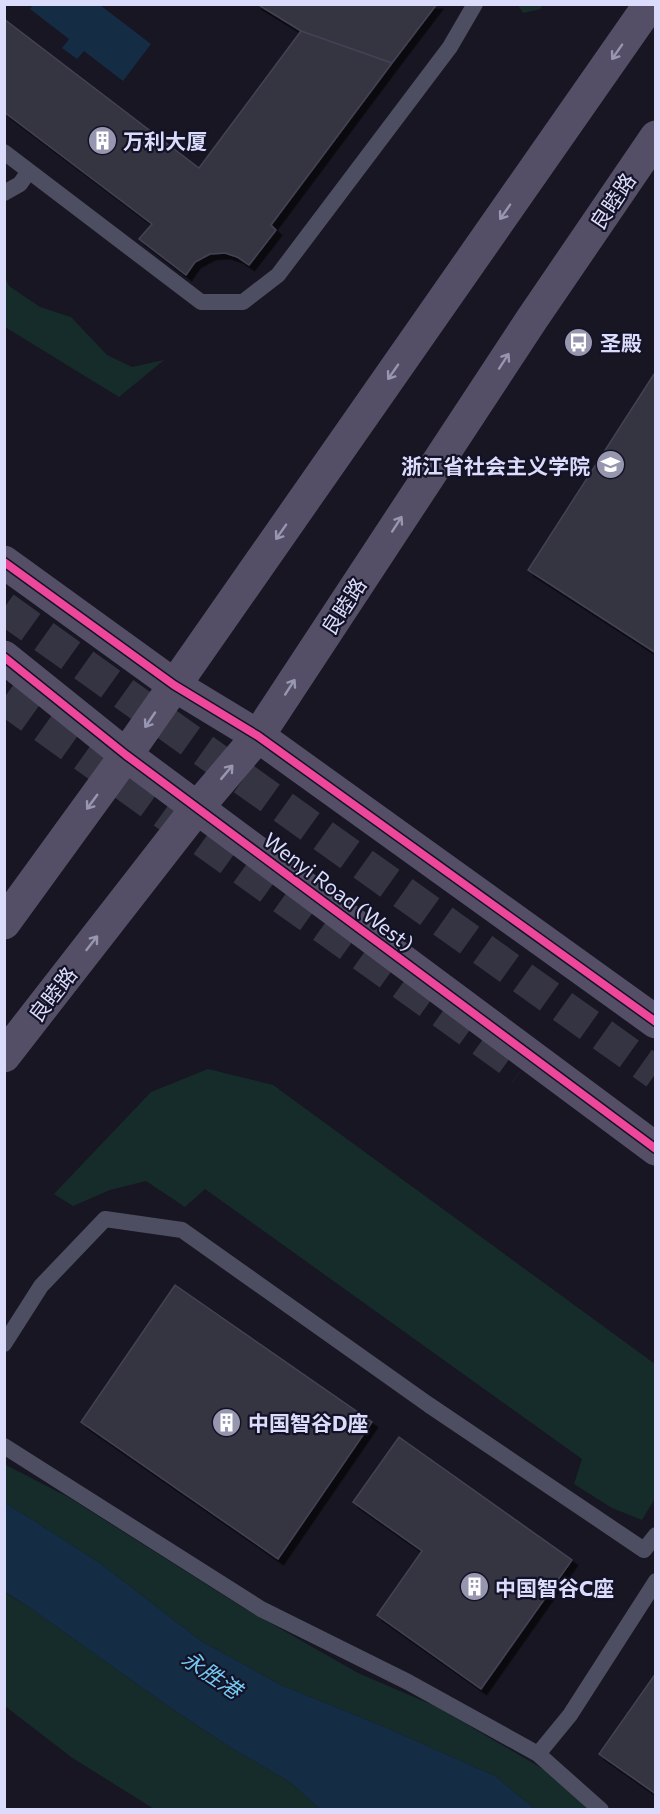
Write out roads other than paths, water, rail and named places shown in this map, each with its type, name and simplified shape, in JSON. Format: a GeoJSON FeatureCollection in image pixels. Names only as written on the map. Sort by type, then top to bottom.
{"type":"FeatureCollection","features":[{"type":"Feature","properties":{"kind":"main road"},"geometry":{"type":"LineString","coordinates":[[4,922],[126,755],[650,4]]}},
{"type":"Feature","properties":{"kind":"main road","name":"良睦路"},"geometry":{"type":"LineString","coordinates":[[4,1056],[197,808],[258,736],[532,319],[656,136]]}},
{"type":"Feature","properties":{"kind":"main road"},"geometry":{"type":"LineString","coordinates":[[4,562],[174,686],[258,736],[656,1022]]}},
{"type":"Feature","properties":{"kind":"main road","name":"Wenyi Road (West)"},"geometry":{"type":"LineString","coordinates":[[4,657],[126,755],[656,1149]]}},
{"type":"Feature","properties":{"kind":"lane"},"geometry":{"type":"LineString","coordinates":[[4,152],[201,302],[243,302],[278,275],[450,47],[475,4]]}},
{"type":"Feature","properties":{"kind":"lane"},"geometry":{"type":"LineString","coordinates":[[4,193],[20,184],[29,171]]}},
{"type":"Feature","properties":{"kind":"lane"},"geometry":{"type":"LineString","coordinates":[[7,1333],[41,1286],[105,1219],[182,1230],[429,1405],[650,1554],[656,1535]]}},
{"type":"Feature","properties":{"kind":"lane"},"geometry":{"type":"LineString","coordinates":[[4,1446],[261,1609],[408,1682],[538,1754],[601,1809]]}},
{"type":"Feature","properties":{"kind":"lane"},"geometry":{"type":"LineString","coordinates":[[538,1754],[570,1714],[656,1581]]}},
{"type":"Feature","properties":{"kind":"water"},"geometry":{"type":"Polygon","coordinates":[[[33,5],[100,5],[151,44],[123,81],[84,51],[77,59],[62,48],[69,39],[30,9],[33,5]]]}},
{"type":"Feature","properties":{"kind":"water","name":"永胜港"},"geometry":{"type":"Polygon","coordinates":[[[5,1503],[101,1564],[201,1641],[281,1685],[495,1776],[535,1809],[320,1809],[290,1782],[230,1747],[171,1708],[5,1592],[5,1503]]]}},
{"type":"Feature","properties":{"kind":"tunnel"},"geometry":{"type":"LineString","coordinates":[[4,608],[656,1073]]}},
{"type":"Feature","properties":{"kind":"tunnel"},"geometry":{"type":"LineString","coordinates":[[4,698],[522,1069]]}},
{"type":"Feature","properties":{"kind":"place","name":"万利大厦"},"geometry":{"type":"Point","coordinates":[102,140]}},
{"type":"Feature","properties":{"kind":"place","name":"圣殿"},"geometry":{"type":"Point","coordinates":[579,342]}},
{"type":"Feature","properties":{"kind":"place","name":"浙江省社会主义学院"},"geometry":{"type":"Point","coordinates":[611,465]}},
{"type":"Feature","properties":{"kind":"place","name":"中国智谷D座"},"geometry":{"type":"Point","coordinates":[227,1422]}},
{"type":"Feature","properties":{"kind":"place","name":"中国智谷C座"},"geometry":{"type":"Point","coordinates":[474,1587]}}]}
